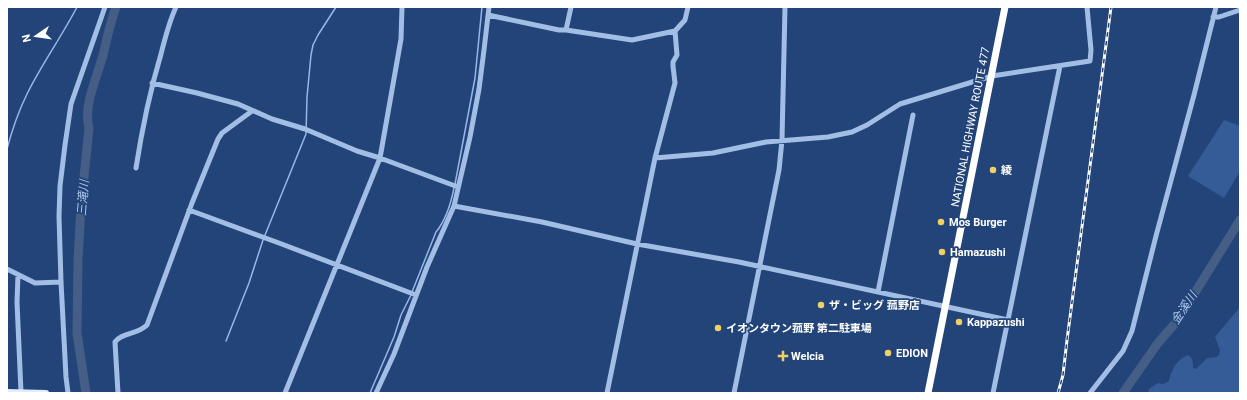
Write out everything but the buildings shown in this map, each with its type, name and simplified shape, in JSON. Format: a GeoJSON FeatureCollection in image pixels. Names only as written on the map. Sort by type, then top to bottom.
{"type":"FeatureCollection","features":[{"type":"Feature","properties":{"kind":"highway","name":"NATIONAL HIGHWAY ROUTE 477"},"geometry":{"type":"LineString","coordinates":[[928,393],[1005,7]]}},
{"type":"Feature","properties":{"kind":"main road"},"geometry":{"type":"LineString","coordinates":[[7,392],[46,393]]}},
{"type":"Feature","properties":{"kind":"street"},"geometry":{"type":"LineString","coordinates":[[68,393],[61,282],[59,203],[64,144],[71,104],[106,7]]}},
{"type":"Feature","properties":{"kind":"street"},"geometry":{"type":"LineString","coordinates":[[136,168],[152,83],[171,18],[176,7]]}},
{"type":"Feature","properties":{"kind":"street"},"geometry":{"type":"LineString","coordinates":[[285,393],[380,158],[401,39],[402,7]]}},
{"type":"Feature","properties":{"kind":"street"},"geometry":{"type":"LineString","coordinates":[[376,393],[394,354],[415,295],[454,206],[479,89],[489,7]]}},
{"type":"Feature","properties":{"kind":"street"},"geometry":{"type":"LineString","coordinates":[[566,30],[571,7]]}},
{"type":"Feature","properties":{"kind":"street"},"geometry":{"type":"LineString","coordinates":[[488,16],[559,30],[632,40],[675,31],[685,20],[688,7]]}},
{"type":"Feature","properties":{"kind":"street"},"geometry":{"type":"LineString","coordinates":[[734,393],[779,170],[782,140],[785,7]]}},
{"type":"Feature","properties":{"kind":"street"},"geometry":{"type":"LineString","coordinates":[[655,158],[713,153],[766,142],[828,137],[852,132],[867,125],[900,104],[992,76],[1090,61],[1091,50],[1087,7]]}},
{"type":"Feature","properties":{"kind":"street"},"geometry":{"type":"LineString","coordinates":[[1090,393],[1127,345],[1134,324],[1216,7]]}},
{"type":"Feature","properties":{"kind":"street"},"geometry":{"type":"LineString","coordinates":[[1213,17],[1219,17],[1240,10]]}},
{"type":"Feature","properties":{"kind":"street"},"geometry":{"type":"LineString","coordinates":[[607,393],[655,158],[675,83],[673,62],[677,55],[675,31]]}},
{"type":"Feature","properties":{"kind":"street"},"geometry":{"type":"LineString","coordinates":[[993,393],[1060,66]]}},
{"type":"Feature","properties":{"kind":"street"},"geometry":{"type":"LineString","coordinates":[[152,83],[238,104],[272,119],[307,130],[356,151],[380,158],[458,187]]}},
{"type":"Feature","properties":{"kind":"street"},"geometry":{"type":"LineString","coordinates":[[118,393],[115,342],[121,336],[139,332],[147,325],[218,139],[222,133],[252,111]]}},
{"type":"Feature","properties":{"kind":"street"},"geometry":{"type":"LineString","coordinates":[[878,292],[913,115]]}},
{"type":"Feature","properties":{"kind":"street"},"geometry":{"type":"LineString","coordinates":[[454,206],[542,222],[637,244],[739,262],[1008,320]]}},
{"type":"Feature","properties":{"kind":"street"},"geometry":{"type":"LineString","coordinates":[[190,210],[415,295]]}},
{"type":"Feature","properties":{"kind":"street"},"geometry":{"type":"LineString","coordinates":[[7,269],[37,283],[61,282]]}},
{"type":"Feature","properties":{"kind":"street"},"geometry":{"type":"LineString","coordinates":[[18,275],[17,302],[21,392]]}},
{"type":"Feature","properties":{"kind":"shaded area"},"geometry":{"type":"Polygon","coordinates":[[[1224,120],[1240,126],[1240,171],[1224,198],[1188,176],[1224,120]]]}},
{"type":"Feature","properties":{"kind":"shaded area"},"geometry":{"type":"Polygon","coordinates":[[[1240,307],[1240,393],[1148,393],[1149,389],[1158,383],[1163,384],[1169,381],[1175,365],[1184,357],[1188,355],[1191,357],[1193,368],[1196,369],[1207,358],[1217,357],[1220,350],[1215,337],[1240,307]]]}},
{"type":"Feature","properties":{"kind":"waterway"},"geometry":{"type":"LineString","coordinates":[[7,149],[16,120],[28,92],[77,7]]}},
{"type":"Feature","properties":{"kind":"waterway","name":"三滝川"},"geometry":{"type":"LineString","coordinates":[[86,393],[77,333],[78,260],[81,206],[89,128],[88,110],[89,101],[116,7]]}},
{"type":"Feature","properties":{"kind":"waterway"},"geometry":{"type":"LineString","coordinates":[[226,341],[249,283],[263,240],[306,134],[307,97],[313,45],[336,7]]}},
{"type":"Feature","properties":{"kind":"waterway"},"geometry":{"type":"LineString","coordinates":[[455,184],[475,78],[482,7]]}},
{"type":"Feature","properties":{"kind":"waterway"},"geometry":{"type":"LineString","coordinates":[[412,292],[436,232],[448,211],[454,188]]}},
{"type":"Feature","properties":{"kind":"waterway","name":"金溪川"},"geometry":{"type":"LineString","coordinates":[[1123,393],[1158,343],[1178,320],[1240,220]]}},
{"type":"Feature","properties":{"kind":"waterway"},"geometry":{"type":"LineString","coordinates":[[370,393],[394,337],[401,315],[411,295]]}},
{"type":"Feature","properties":{"kind":"railway"},"geometry":{"type":"LineString","coordinates":[[1058,393],[1063,375],[1111,7]]}},
{"type":"Feature","properties":{"kind":"place","name":"綾"},"geometry":{"type":"Point","coordinates":[993,170]}},
{"type":"Feature","properties":{"kind":"place","name":"Mos Burger"},"geometry":{"type":"Point","coordinates":[941,222]}},
{"type":"Feature","properties":{"kind":"place","name":"Hamazushi"},"geometry":{"type":"Point","coordinates":[942,252]}},
{"type":"Feature","properties":{"kind":"place","name":"ザ・ビッグ 菰野店"},"geometry":{"type":"Point","coordinates":[821,305]}},
{"type":"Feature","properties":{"kind":"place","name":"Kappazushi"},"geometry":{"type":"Point","coordinates":[959,322]}},
{"type":"Feature","properties":{"kind":"place","name":"イオンタウン菰野 第二駐車場"},"geometry":{"type":"Point","coordinates":[718,328]}},
{"type":"Feature","properties":{"kind":"place","name":"EDION"},"geometry":{"type":"Point","coordinates":[888,353]}},
{"type":"Feature","properties":{"kind":"place","name":"Welcia"},"geometry":{"type":"Point","coordinates":[783,356]}}]}
